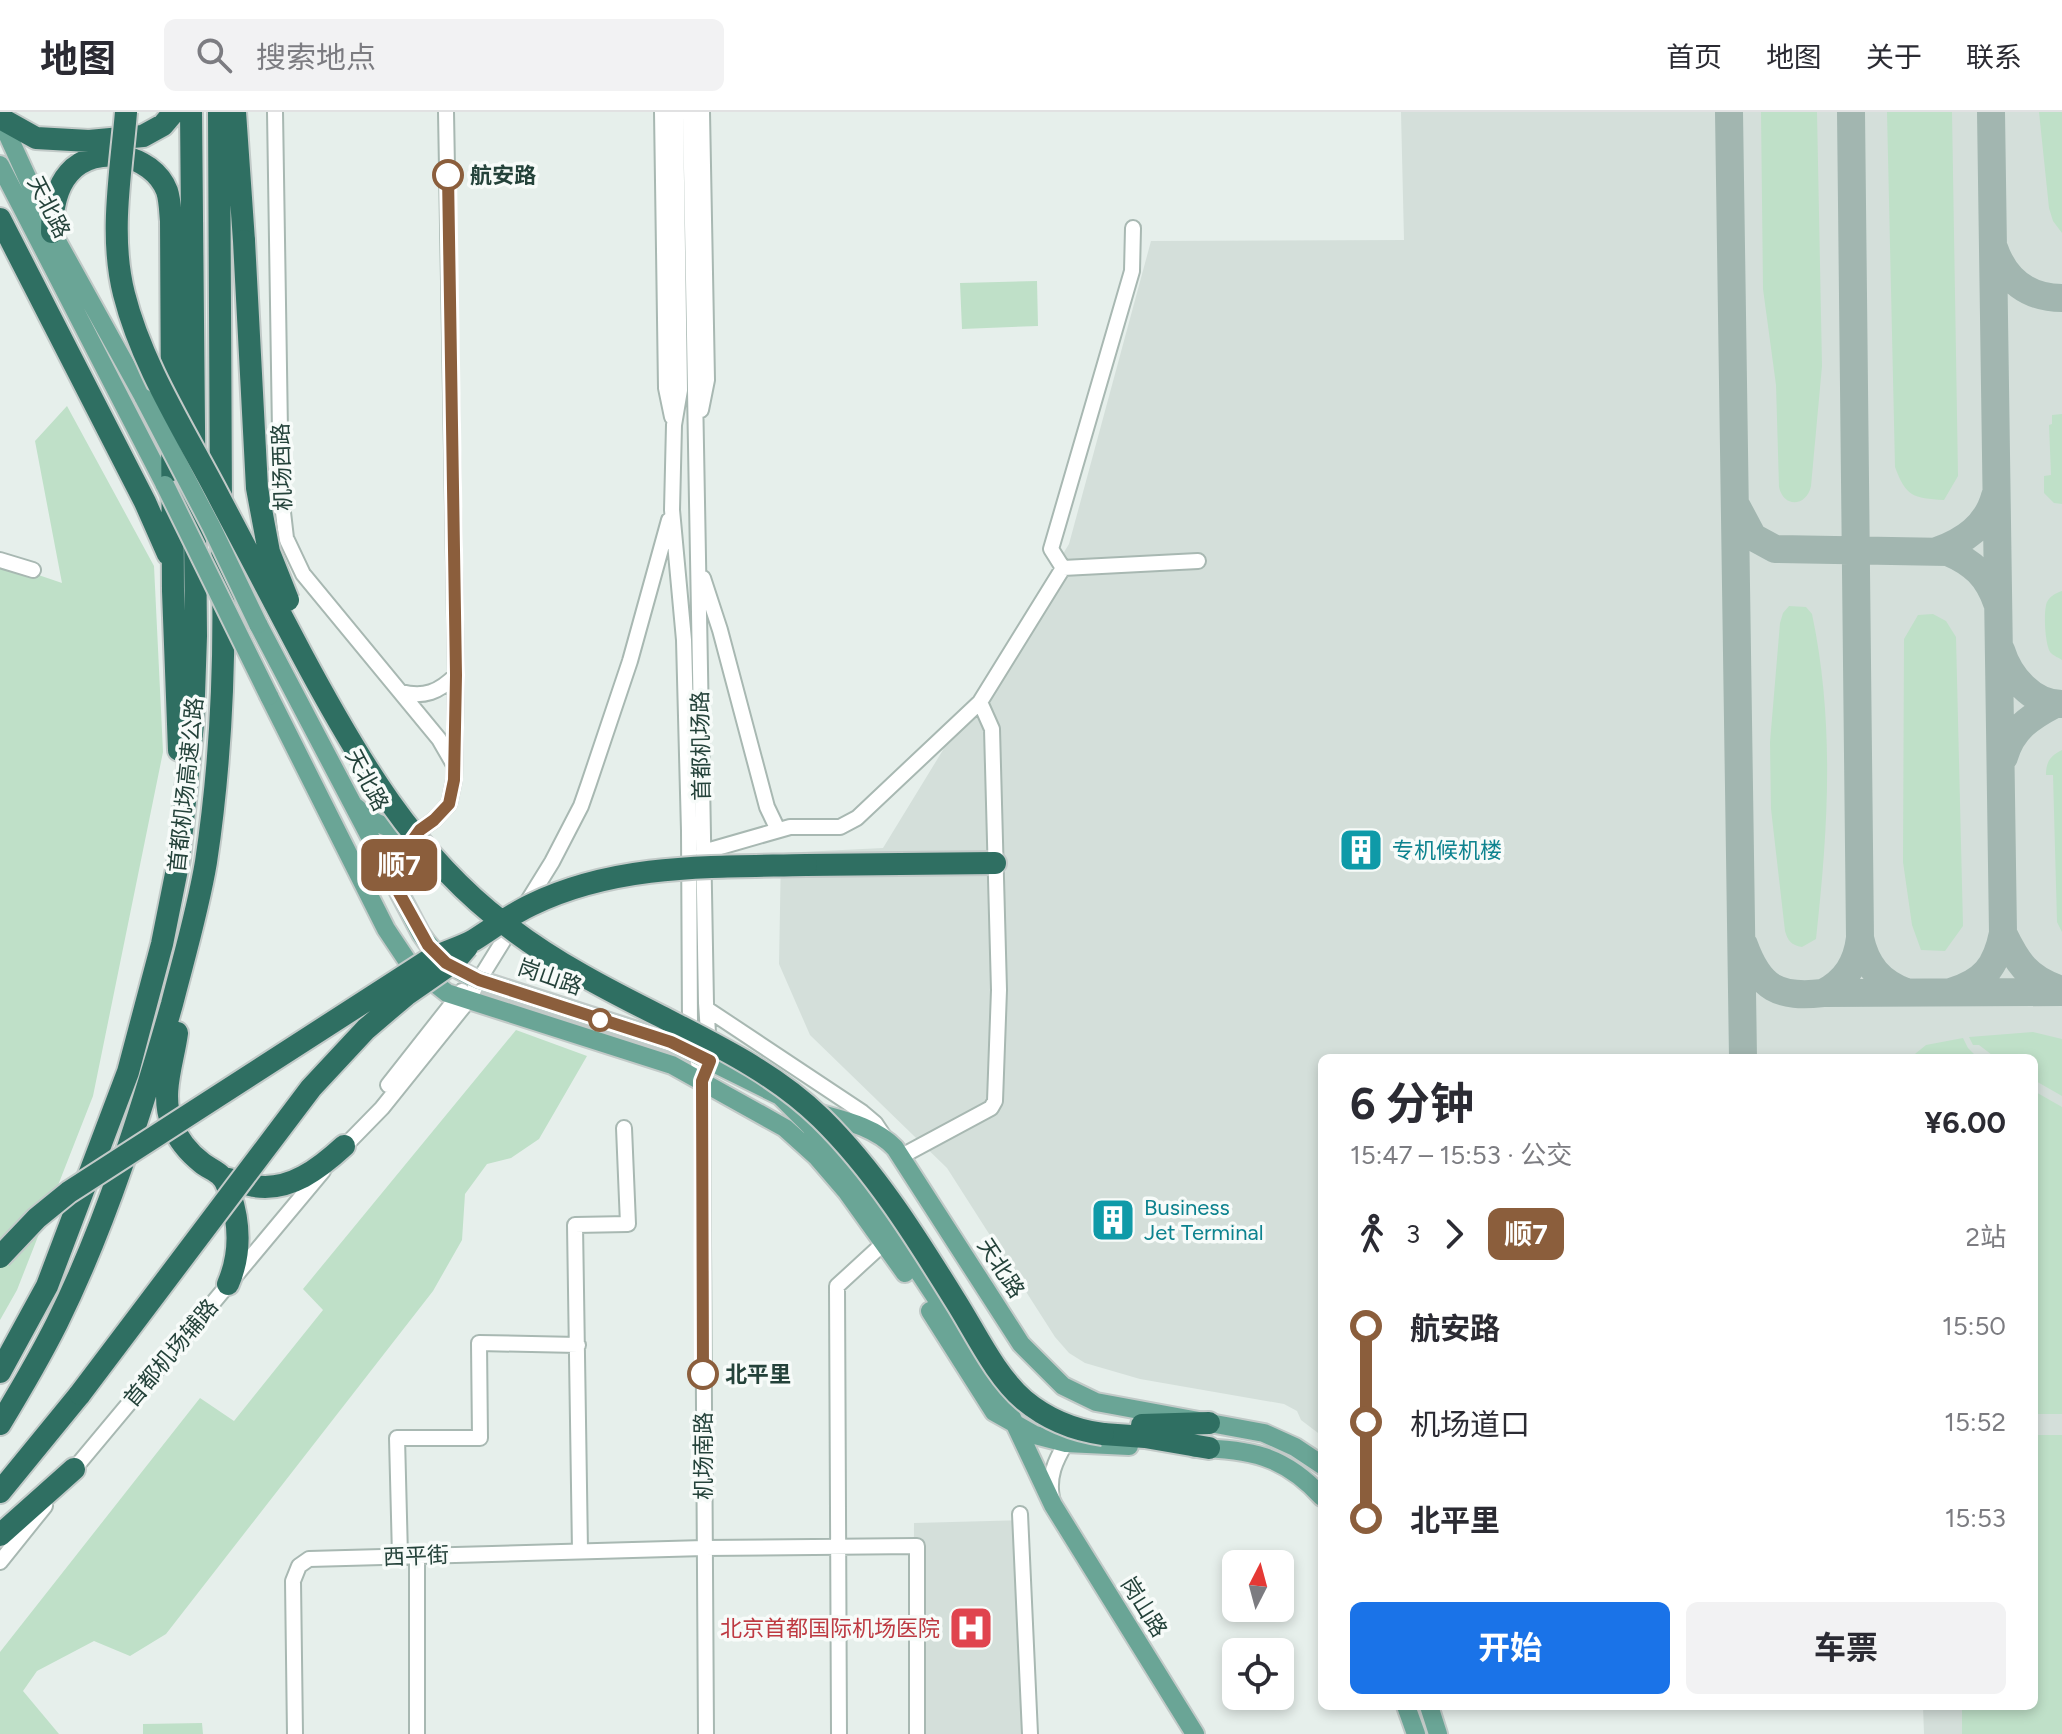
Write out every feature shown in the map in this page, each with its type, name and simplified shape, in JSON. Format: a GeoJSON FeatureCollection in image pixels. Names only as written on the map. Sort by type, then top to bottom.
{"type":"FeatureCollection","features":[{"type":"Feature","properties":{"kind":"highway"},"geometry":{"type":"LineString","coordinates":[[126,112],[117,236],[123,291],[133,325],[158,380],[330,708],[400,819],[452,879],[508,927],[603,987],[734,1055],[819,1116],[862,1163],[899,1213],[1015,1391],[1055,1421],[1077,1430],[1209,1423]]}},
{"type":"Feature","properties":{"kind":"highway"},"geometry":{"type":"LineString","coordinates":[[0,118],[36,138],[89,141],[143,136],[163,125],[174,112]]}},
{"type":"Feature","properties":{"kind":"highway","name":"首都机场高速公路"},"geometry":{"type":"LineString","coordinates":[[0,1372],[47,1286],[128,1072],[162,944],[185,816],[193,724],[196,621],[191,112]]}},
{"type":"Feature","properties":{"kind":"highway","name":"首都机场高速公路"},"geometry":{"type":"LineString","coordinates":[[0,1424],[57,1323],[87,1255],[141,1107],[175,990],[205,864],[221,709],[223,635],[219,112]]}},
{"type":"Feature","properties":{"kind":"highway"},"geometry":{"type":"LineString","coordinates":[[235,112],[257,488],[269,552],[288,600],[335,692],[410,811],[474,883],[530,929],[602,973],[691,1017],[751,1052],[791,1078],[828,1108],[891,1180],[992,1340],[1017,1374],[1037,1394],[1059,1409],[1102,1429],[1209,1448]]}},
{"type":"Feature","properties":{"kind":"highway"},"geometry":{"type":"LineString","coordinates":[[52,232],[55,203],[62,184],[69,173],[86,160],[103,156],[133,159],[150,168],[167,191],[171,221],[174,360],[173,591],[179,763],[185,816]]}},
{"type":"Feature","properties":{"kind":"highway"},"geometry":{"type":"LineString","coordinates":[[0,219],[156,526],[168,555],[173,591]]}},
{"type":"Feature","properties":{"kind":"highway"},"geometry":{"type":"LineString","coordinates":[[0,1257],[37,1218],[69,1192],[429,960],[471,942],[528,906],[569,889],[622,875],[670,869],[995,863]]}},
{"type":"Feature","properties":{"kind":"highway"},"geometry":{"type":"LineString","coordinates":[[0,1492],[80,1394],[311,1088],[335,1060],[386,1012],[455,961],[471,942]]}},
{"type":"Feature","properties":{"kind":"highway"},"geometry":{"type":"LineString","coordinates":[[175,990],[177,1032],[167,1087],[168,1110],[182,1144],[202,1163],[224,1178],[253,1186],[282,1184],[314,1172],[344,1146]]}},
{"type":"Feature","properties":{"kind":"highway"},"geometry":{"type":"LineString","coordinates":[[224,1178],[238,1225],[236,1262],[228,1284]]}},
{"type":"Feature","properties":{"kind":"highway"},"geometry":{"type":"LineString","coordinates":[[0,1535],[74,1469]]}},
{"type":"Feature","properties":{"kind":"main road","name":"天北路"},"geometry":{"type":"LineString","coordinates":[[0,118],[52,232],[144,398],[258,624],[428,945],[446,963],[479,980]]}},
{"type":"Feature","properties":{"kind":"main road","name":"天北路"},"geometry":{"type":"LineString","coordinates":[[0,165],[397,947],[419,973],[462,999]]}},
{"type":"Feature","properties":{"kind":"main road"},"geometry":{"type":"LineString","coordinates":[[350,799],[362,814],[374,822],[398,830],[420,830]]}},
{"type":"Feature","properties":{"kind":"main road"},"geometry":{"type":"LineString","coordinates":[[398,891],[400,858],[420,830]]}},
{"type":"Feature","properties":{"kind":"main road","name":"岗山路"},"geometry":{"type":"LineString","coordinates":[[479,980],[671,1042],[703,1058]]}},
{"type":"Feature","properties":{"kind":"main road","name":"岗山路"},"geometry":{"type":"LineString","coordinates":[[462,999],[672,1065],[702,1081]]}},
{"type":"Feature","properties":{"kind":"main road","name":"天北路"},"geometry":{"type":"LineString","coordinates":[[703,1058],[800,1108],[859,1126],[885,1139],[900,1157],[1021,1344],[1053,1378],[1079,1396],[1096,1402],[1264,1433],[1295,1447],[1318,1462]]}},
{"type":"Feature","properties":{"kind":"main road"},"geometry":{"type":"LineString","coordinates":[[702,1081],[774,1120],[800,1140],[847,1192],[885,1242],[994,1412],[1035,1435],[1066,1443],[1245,1451],[1278,1461],[1318,1493]]}},
{"type":"Feature","properties":{"kind":"main road","name":"天北路"},"geometry":{"type":"LineString","coordinates":[[780,1096],[842,1163],[880,1213],[1004,1401],[1015,1426]]}},
{"type":"Feature","properties":{"kind":"main road","name":"岗山路"},"geometry":{"type":"LineString","coordinates":[[1015,1426],[1053,1505],[1195,1734]]}},
{"type":"Feature","properties":{"kind":"main road"},"geometry":{"type":"LineString","coordinates":[[1407,1710],[1416,1734]]}},
{"type":"Feature","properties":{"kind":"main road"},"geometry":{"type":"LineString","coordinates":[[1430,1710],[1438,1734]]}},
{"type":"Feature","properties":{"kind":"street","name":"机场西路"},"geometry":{"type":"LineString","coordinates":[[275,112],[281,495],[286,538],[297,564],[317,594],[439,739],[454,765]]}},
{"type":"Feature","properties":{"kind":"street"},"geometry":{"type":"LineString","coordinates":[[420,830],[449,804],[454,780],[456,675],[446,112]]}},
{"type":"Feature","properties":{"kind":"street","name":"首都机场路"},"geometry":{"type":"LineString","coordinates":[[662,112],[666,388],[674,425]]}},
{"type":"Feature","properties":{"kind":"street","name":"首都机场路"},"geometry":{"type":"LineString","coordinates":[[676,112],[680,390],[674,425],[672,510],[684,640],[690,1025],[703,1058]]}},
{"type":"Feature","properties":{"kind":"street","name":"首都机场路"},"geometry":{"type":"LineString","coordinates":[[690,112],[707,1009],[703,1058]]}},
{"type":"Feature","properties":{"kind":"street","name":"首都机场路"},"geometry":{"type":"LineString","coordinates":[[697,431],[707,380],[702,112]]}},
{"type":"Feature","properties":{"kind":"street"},"geometry":{"type":"LineString","coordinates":[[1063,568],[1051,549],[1132,271],[1133,228]]}},
{"type":"Feature","properties":{"kind":"street"},"geometry":{"type":"LineString","coordinates":[[672,510],[697,509]]}},
{"type":"Feature","properties":{"kind":"street","name":"首都机场路"},"geometry":{"type":"LineString","coordinates":[[462,999],[466,987],[479,980],[552,862],[581,806],[630,661],[672,510]]}},
{"type":"Feature","properties":{"kind":"street"},"geometry":{"type":"LineString","coordinates":[[0,560],[33,570]]}},
{"type":"Feature","properties":{"kind":"street"},"geometry":{"type":"LineString","coordinates":[[697,560],[720,630],[767,807],[778,830]]}},
{"type":"Feature","properties":{"kind":"street"},"geometry":{"type":"LineString","coordinates":[[1063,568],[1198,561]]}},
{"type":"Feature","properties":{"kind":"street"},"geometry":{"type":"LineString","coordinates":[[703,852],[790,827],[840,827],[849,824],[980,702],[1063,568]]}},
{"type":"Feature","properties":{"kind":"street"},"geometry":{"type":"LineString","coordinates":[[401,692],[419,696],[431,693],[456,675]]}},
{"type":"Feature","properties":{"kind":"street"},"geometry":{"type":"LineString","coordinates":[[900,1157],[991,1108],[995,1101],[999,990],[992,729],[980,702]]}},
{"type":"Feature","properties":{"kind":"street","name":"首都机场辅路"},"geometry":{"type":"LineString","coordinates":[[0,1562],[344,1146],[374,1102],[462,999]]}},
{"type":"Feature","properties":{"kind":"street"},"geometry":{"type":"LineString","coordinates":[[707,1009],[862,1112],[875,1123],[885,1139]]}},
{"type":"Feature","properties":{"kind":"street"},"geometry":{"type":"LineString","coordinates":[[702,1081],[703,1058]]}},
{"type":"Feature","properties":{"kind":"street","name":"机场南路"},"geometry":{"type":"LineString","coordinates":[[702,1081],[706,1734]]}},
{"type":"Feature","properties":{"kind":"street"},"geometry":{"type":"LineString","coordinates":[[580,1551],[575,1225],[628,1224],[624,1128]]}},
{"type":"Feature","properties":{"kind":"street"},"geometry":{"type":"LineString","coordinates":[[839,1734],[837,1286],[885,1242]]}},
{"type":"Feature","properties":{"kind":"street"},"geometry":{"type":"LineString","coordinates":[[400,1556],[397,1438],[480,1438],[479,1343],[578,1345]]}},
{"type":"Feature","properties":{"kind":"street"},"geometry":{"type":"LineString","coordinates":[[1053,1505],[1051,1475],[1066,1443]]}},
{"type":"Feature","properties":{"kind":"street"},"geometry":{"type":"LineString","coordinates":[[1020,1514],[1030,1734]]}},
{"type":"Feature","properties":{"kind":"street","name":"西平街"},"geometry":{"type":"LineString","coordinates":[[295,1734],[293,1581],[299,1566],[309,1559],[704,1548],[917,1546],[917,1734]]}},
{"type":"Feature","properties":{"kind":"street"},"geometry":{"type":"LineString","coordinates":[[417,1556],[417,1734]]}},
{"type":"Feature","properties":{"kind":"shaded area"},"geometry":{"type":"Polygon","coordinates":[[[1401,112],[2062,112],[2062,1734],[1924,1734],[1923,1710],[2038,1710],[2038,1054],[1318,1054],[1318,1433],[1301,1420],[1297,1411],[1284,1404],[1140,1379],[1085,1363],[1069,1353],[1055,1337],[947,1168],[810,1035],[779,964],[781,853],[883,848],[1069,544],[1151,241],[1404,240],[1401,112]]]}},
{"type":"Feature","properties":{"kind":"shaded area","name":"北京首都国际机场医院"},"geometry":{"type":"Polygon","coordinates":[[[1027,1520],[1029,1734],[913,1734],[914,1523],[1027,1520]]]}},
{"type":"Feature","properties":{"kind":"green space"},"geometry":{"type":"Polygon","coordinates":[[[1761,112],[1817,112],[1822,366],[1811,486],[1805,498],[1795,502],[1786,499],[1779,487],[1776,385],[1763,289],[1761,112]]]}},
{"type":"Feature","properties":{"kind":"green space"},"geometry":{"type":"Polygon","coordinates":[[[1887,112],[1952,112],[1958,476],[1944,500],[1912,494],[1903,485],[1895,467],[1887,112]]]}},
{"type":"Feature","properties":{"kind":"green space"},"geometry":{"type":"Polygon","coordinates":[[[2039,112],[2062,112],[2062,233],[2053,221],[2049,208],[2039,112]]]}},
{"type":"Feature","properties":{"kind":"green space"},"geometry":{"type":"Polygon","coordinates":[[[1037,281],[1038,326],[962,329],[960,283],[1037,281]]]}},
{"type":"Feature","properties":{"kind":"green space"},"geometry":{"type":"Polygon","coordinates":[[[67,406],[154,566],[163,752],[93,1096],[17,1290],[0,1320],[0,562],[62,583],[35,441],[67,406]]]}},
{"type":"Feature","properties":{"kind":"green space"},"geometry":{"type":"Polygon","coordinates":[[[2062,414],[2062,504],[2054,503],[2044,493],[2044,476],[2051,475],[2049,425],[2052,424],[2052,415],[2062,414]]]}},
{"type":"Feature","properties":{"kind":"green space"},"geometry":{"type":"Polygon","coordinates":[[[2062,591],[2062,660],[2049,649],[2045,621],[2047,602],[2062,591]]]}},
{"type":"Feature","properties":{"kind":"green space"},"geometry":{"type":"Polygon","coordinates":[[[1789,606],[1806,607],[1812,614],[1827,736],[1824,858],[1816,939],[1802,947],[1790,942],[1785,931],[1771,809],[1770,742],[1780,623],[1789,606]]]}},
{"type":"Feature","properties":{"kind":"green space"},"geometry":{"type":"Polygon","coordinates":[[[1933,614],[1946,621],[1956,637],[1963,926],[1945,951],[1921,950],[1912,925],[1903,862],[1904,639],[1918,615],[1933,614]]]}},
{"type":"Feature","properties":{"kind":"green space"},"geometry":{"type":"Polygon","coordinates":[[[2062,750],[2062,932],[2057,922],[2053,775],[2046,775],[2050,760],[2062,750]]]}},
{"type":"Feature","properties":{"kind":"green space"},"geometry":{"type":"Polygon","coordinates":[[[516,1030],[587,1056],[539,1139],[511,1158],[487,1164],[465,1194],[462,1240],[433,1291],[166,1634],[130,1656],[94,1641],[37,1671],[23,1691],[59,1734],[0,1734],[0,1652],[200,1398],[234,1421],[323,1310],[303,1289],[516,1030]]]}},
{"type":"Feature","properties":{"kind":"green space"},"geometry":{"type":"Polygon","coordinates":[[[2033,1032],[2062,1039],[2062,1096],[2038,1082],[2038,1054],[1991,1054],[1979,1045],[1973,1045],[1969,1037],[2033,1032]]]}},
{"type":"Feature","properties":{"kind":"green space"},"geometry":{"type":"Polygon","coordinates":[[[1963,1038],[1974,1054],[1915,1054],[1926,1045],[1963,1038]]]}},
{"type":"Feature","properties":{"kind":"green space"},"geometry":{"type":"Polygon","coordinates":[[[2038,1093],[2062,1107],[2062,1414],[2038,1414],[2038,1093]]]}},
{"type":"Feature","properties":{"kind":"green space"},"geometry":{"type":"Polygon","coordinates":[[[2038,1435],[2062,1435],[2062,1734],[1962,1734],[1962,1710],[2038,1710],[2038,1435]]]}},
{"type":"Feature","properties":{"kind":"green space"},"geometry":{"type":"Polygon","coordinates":[[[202,1723],[203,1734],[143,1734],[143,1724],[202,1723]]]}},
{"type":"Feature","properties":{"kind":"taxiway"},"geometry":{"type":"LineString","coordinates":[[1729,112],[1743,1054]]}},
{"type":"Feature","properties":{"kind":"taxiway"},"geometry":{"type":"LineString","coordinates":[[1851,112],[1860,938]]}},
{"type":"Feature","properties":{"kind":"taxiway"},"geometry":{"type":"LineString","coordinates":[[1951,992],[1987,972],[1997,955],[2003,933],[1991,112]]}},
{"type":"Feature","properties":{"kind":"taxiway"},"geometry":{"type":"LineString","coordinates":[[1994,248],[2004,269],[2019,285],[2039,295],[2062,298]]}},
{"type":"Feature","properties":{"kind":"taxiway"},"geometry":{"type":"LineString","coordinates":[[1937,551],[1973,531],[1986,516],[1995,496]]}},
{"type":"Feature","properties":{"kind":"taxiway"},"geometry":{"type":"LineString","coordinates":[[1737,507],[1753,537],[1775,549],[1948,552],[1979,572],[1997,603]]}},
{"type":"Feature","properties":{"kind":"taxiway"},"geometry":{"type":"LineString","coordinates":[[2001,650],[2023,687],[2041,699],[2062,704]]}},
{"type":"Feature","properties":{"kind":"taxiway"},"geometry":{"type":"LineString","coordinates":[[2004,757],[2017,731],[2055,704]]}},
{"type":"Feature","properties":{"kind":"taxiway"},"geometry":{"type":"LineString","coordinates":[[2003,933],[2024,968],[2039,980],[2059,989]]}},
{"type":"Feature","properties":{"kind":"taxiway"},"geometry":{"type":"LineString","coordinates":[[1823,993],[1838,983],[1849,970],[1860,938],[1870,965],[1882,978],[1906,992]]}},
{"type":"Feature","properties":{"kind":"taxiway"},"geometry":{"type":"LineString","coordinates":[[1744,945],[1764,981],[1783,992],[1794,994],[2062,992]]}},
{"type":"Feature","properties":{"kind":"bus line","name":"顺7"},"geometry":{"type":"LineString","coordinates":[[448,175],[456,675],[454,780],[449,804],[420,830],[400,858],[398,891],[428,945],[456,970],[671,1042],[710,1061],[702,1081],[703,1374]]}},
{"type":"Feature","properties":{"kind":"place","name":"航安路"},"geometry":{"type":"Point","coordinates":[448,175]}},
{"type":"Feature","properties":{"kind":"place","name":"专机候机楼"},"geometry":{"type":"Point","coordinates":[1361,850]}},
{"type":"Feature","properties":{"kind":"place","name":"Business Jet Terminal"},"geometry":{"type":"Point","coordinates":[1113,1220]}},
{"type":"Feature","properties":{"kind":"place","name":"北平里"},"geometry":{"type":"Point","coordinates":[703,1374]}},
{"type":"Feature","properties":{"kind":"place","name":"北京首都国际机场医院"},"geometry":{"type":"Point","coordinates":[971,1628]}}]}
